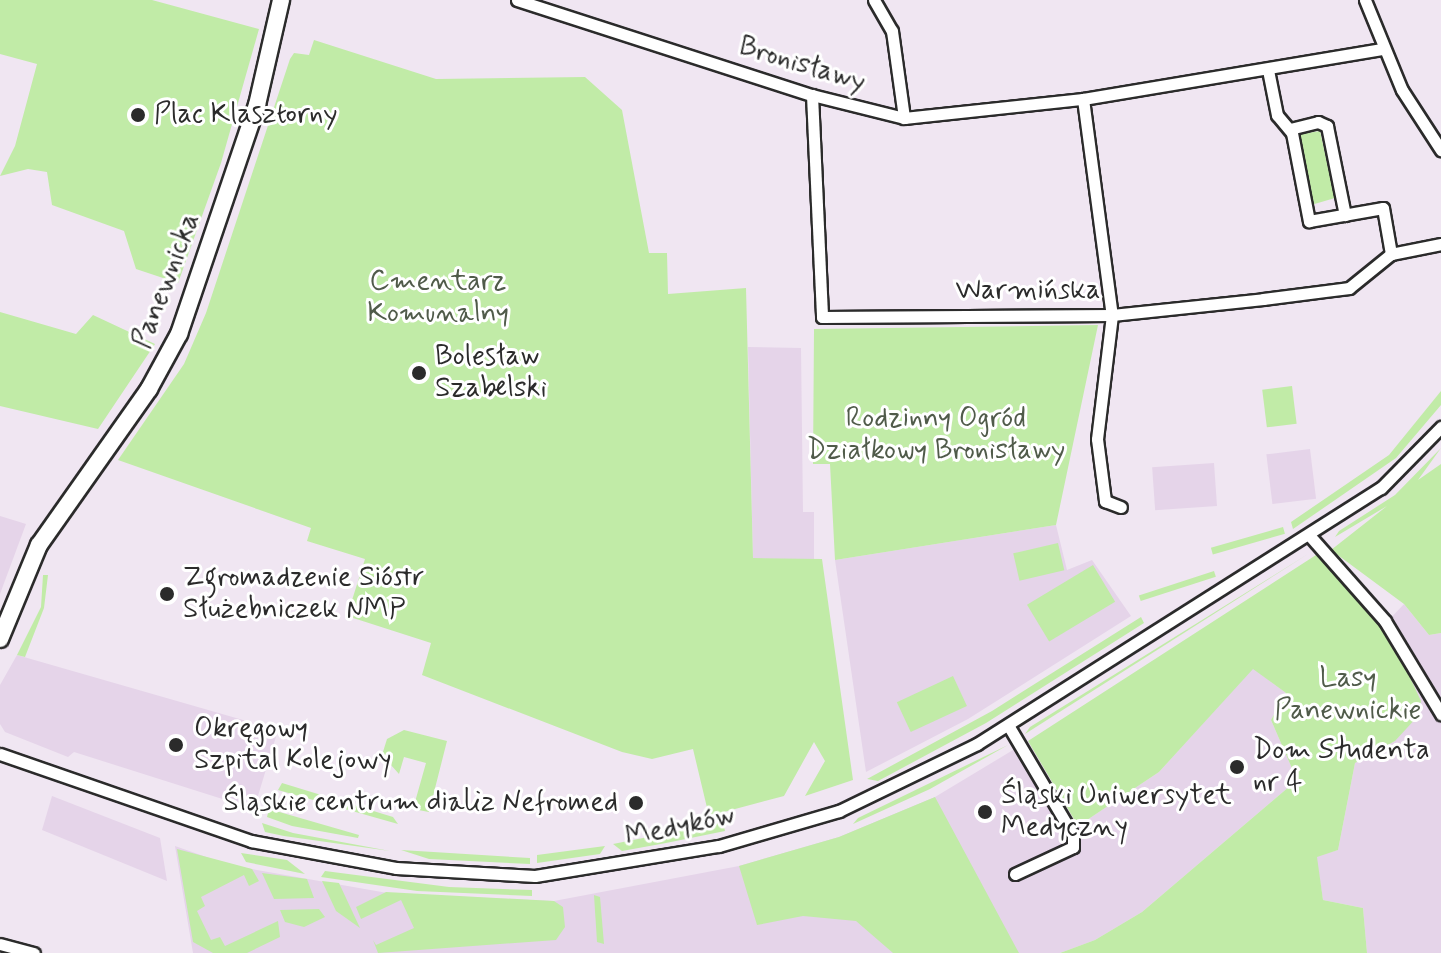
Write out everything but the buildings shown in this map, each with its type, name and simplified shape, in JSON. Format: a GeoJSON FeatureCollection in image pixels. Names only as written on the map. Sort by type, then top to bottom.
{"type":"FeatureCollection","features":[{"type":"Feature","properties":{"kind":"street","name":"Panewnicka"},"geometry":{"type":"LineString","coordinates":[[0,639],[39,545],[149,389],[179,334],[257,105],[281,0]]}},
{"type":"Feature","properties":{"kind":"street","name":"Bronisławy"},"geometry":{"type":"LineString","coordinates":[[517,0],[812,95],[904,118],[1083,99],[1382,49]]}},
{"type":"Feature","properties":{"kind":"street"},"geometry":{"type":"LineString","coordinates":[[874,0],[892,31],[904,118]]}},
{"type":"Feature","properties":{"kind":"street"},"geometry":{"type":"LineString","coordinates":[[1365,0],[1382,49],[1441,150]]}},
{"type":"Feature","properties":{"kind":"street"},"geometry":{"type":"LineString","coordinates":[[1268,70],[1277,115],[1290,129],[1309,221],[1383,208],[1391,254]]}},
{"type":"Feature","properties":{"kind":"street","name":"Warmińska"},"geometry":{"type":"LineString","coordinates":[[812,95],[822,317],[1112,315],[1349,288],[1391,254],[1441,244]]}},
{"type":"Feature","properties":{"kind":"street"},"geometry":{"type":"LineString","coordinates":[[1083,99],[1112,315],[1097,439],[1105,501],[1121,507]]}},
{"type":"Feature","properties":{"kind":"street"},"geometry":{"type":"LineString","coordinates":[[1290,129],[1318,122],[1327,126],[1345,215]]}},
{"type":"Feature","properties":{"kind":"street","name":"Medyków"},"geometry":{"type":"LineString","coordinates":[[0,754],[189,822],[312,855],[443,873],[535,876],[719,846],[825,816],[904,783],[1008,725],[1391,480],[1441,427]]}},
{"type":"Feature","properties":{"kind":"street"},"geometry":{"type":"LineString","coordinates":[[1309,535],[1385,621],[1441,714]]}},
{"type":"Feature","properties":{"kind":"street"},"geometry":{"type":"LineString","coordinates":[[1008,725],[1073,835],[1073,847],[1015,874]]}},
{"type":"Feature","properties":{"kind":"street"},"geometry":{"type":"LineString","coordinates":[[0,944],[34,953]]}},
{"type":"Feature","properties":{"kind":"shaded area"},"geometry":{"type":"Polygon","coordinates":[[[748,347],[801,348],[803,512],[814,512],[814,559],[753,559],[748,347]]]}},
{"type":"Feature","properties":{"kind":"shaded area"},"geometry":{"type":"Polygon","coordinates":[[[1310,449],[1316,499],[1272,504],[1266,454],[1310,449]]]}},
{"type":"Feature","properties":{"kind":"shaded area"},"geometry":{"type":"Polygon","coordinates":[[[1214,463],[1217,506],[1155,510],[1152,467],[1214,463]]]}},
{"type":"Feature","properties":{"kind":"shaded area"},"geometry":{"type":"Polygon","coordinates":[[[0,516],[26,524],[0,594],[0,516]]]}},
{"type":"Feature","properties":{"kind":"shaded area"},"geometry":{"type":"Polygon","coordinates":[[[1056,525],[1067,570],[1092,560],[1131,616],[968,719],[866,772],[835,560],[1056,525]]]}},
{"type":"Feature","properties":{"kind":"shaded area"},"geometry":{"type":"Polygon","coordinates":[[[1404,604],[1429,635],[1441,633],[1441,953],[1367,953],[1363,908],[1323,900],[1316,856],[1338,850],[1355,763],[1395,741],[1395,651],[1385,624],[1404,604]]]}},
{"type":"Feature","properties":{"kind":"shaded area","name":"Okręgowy Szpital Kolejowy"},"geometry":{"type":"Polygon","coordinates":[[[17,655],[278,730],[254,809],[74,752],[68,757],[5,732],[0,724],[0,685],[17,655]]]}},
{"type":"Feature","properties":{"kind":"shaded area","name":"Śląski Uniwersytet Medyczny"},"geometry":{"type":"Polygon","coordinates":[[[1253,668],[1286,693],[1271,720],[1297,780],[1142,912],[1095,940],[1060,953],[193,953],[175,846],[229,865],[393,894],[554,901],[739,866],[839,837],[935,797],[1028,741],[1078,826],[1159,772],[1253,668]]]}},
{"type":"Feature","properties":{"kind":"shaded area"},"geometry":{"type":"Polygon","coordinates":[[[52,796],[160,838],[167,881],[42,830],[52,796]]]}},
{"type":"Feature","properties":{"kind":"green space","name":"Plac Klasztorny"},"geometry":{"type":"Polygon","coordinates":[[[0,0],[152,0],[259,29],[221,163],[178,283],[136,269],[124,231],[52,205],[47,172],[28,169],[0,176],[15,146],[37,64],[0,54],[0,0]]]}},
{"type":"Feature","properties":{"kind":"green space","name":"Cmentarz Komunalny"},"geometry":{"type":"Polygon","coordinates":[[[314,40],[436,79],[585,77],[622,110],[649,253],[667,253],[668,294],[746,288],[753,558],[822,559],[853,780],[805,796],[825,761],[814,742],[784,796],[709,816],[693,749],[652,759],[622,752],[422,675],[431,643],[347,616],[365,559],[307,541],[311,528],[118,460],[184,364],[206,313],[290,59],[294,53],[309,55],[314,40]]]}},
{"type":"Feature","properties":{"kind":"green space"},"geometry":{"type":"Polygon","coordinates":[[[1320,131],[1335,198],[1311,205],[1297,140],[1301,134],[1320,131]]]}},
{"type":"Feature","properties":{"kind":"green space"},"geometry":{"type":"Polygon","coordinates":[[[0,312],[76,334],[93,315],[155,344],[98,429],[0,406],[0,312]]]}},
{"type":"Feature","properties":{"kind":"green space","name":"Rodzinny Ogród Działkowy Bronisławy"},"geometry":{"type":"Polygon","coordinates":[[[1098,325],[1056,525],[835,560],[830,464],[813,464],[814,329],[1098,325]]]}},
{"type":"Feature","properties":{"kind":"green space"},"geometry":{"type":"Polygon","coordinates":[[[1292,386],[1297,424],[1267,427],[1262,390],[1292,386]]]}},
{"type":"Feature","properties":{"kind":"green space"},"geometry":{"type":"Polygon","coordinates":[[[1441,391],[1441,405],[1396,458],[1293,529],[1291,522],[1389,455],[1441,391]]]}},
{"type":"Feature","properties":{"kind":"green space","name":"Lasy Panewnickie"},"geometry":{"type":"Polygon","coordinates":[[[1441,448],[1418,480],[1441,464],[1441,633],[1429,635],[1404,604],[1331,550],[1387,506],[1335,537],[1339,531],[1395,495],[1441,448]]]}},
{"type":"Feature","properties":{"kind":"green space"},"geometry":{"type":"Polygon","coordinates":[[[1283,527],[1285,534],[1213,554],[1211,548],[1283,527]]]}},
{"type":"Feature","properties":{"kind":"green space"},"geometry":{"type":"Polygon","coordinates":[[[1058,543],[1064,570],[1019,581],[1013,553],[1058,543]]]}},
{"type":"Feature","properties":{"kind":"green space"},"geometry":{"type":"Polygon","coordinates":[[[1308,554],[1198,624],[1025,734],[1030,727],[1308,554]]]}},
{"type":"Feature","properties":{"kind":"green space","name":"Lasy Panewnickie"},"geometry":{"type":"Polygon","coordinates":[[[1316,555],[1385,624],[1421,701],[1418,716],[1395,741],[1355,763],[1338,850],[1317,857],[1323,900],[1363,908],[1367,953],[1060,953],[1095,940],[1142,912],[1297,780],[1271,720],[1286,693],[1253,669],[1159,772],[1078,826],[1028,741],[1316,555]]]}},
{"type":"Feature","properties":{"kind":"green space"},"geometry":{"type":"Polygon","coordinates":[[[1093,565],[1115,602],[1049,642],[1027,605],[1093,565]]]}},
{"type":"Feature","properties":{"kind":"green space"},"geometry":{"type":"Polygon","coordinates":[[[1214,571],[1216,577],[1141,601],[1139,595],[1214,571]]]}},
{"type":"Feature","properties":{"kind":"green space"},"geometry":{"type":"Polygon","coordinates":[[[43,575],[48,575],[44,608],[25,657],[17,655],[41,607],[43,575]]]}},
{"type":"Feature","properties":{"kind":"green space"},"geometry":{"type":"Polygon","coordinates":[[[1141,617],[1144,623],[986,723],[878,781],[867,779],[992,711],[1141,617]]]}},
{"type":"Feature","properties":{"kind":"green space"},"geometry":{"type":"Polygon","coordinates":[[[953,676],[967,706],[911,732],[897,702],[953,676]]]}},
{"type":"Feature","properties":{"kind":"green space"},"geometry":{"type":"Polygon","coordinates":[[[404,730],[447,741],[429,812],[413,809],[426,763],[404,757],[399,774],[382,755],[387,739],[404,730]]]}},
{"type":"Feature","properties":{"kind":"green space"},"geometry":{"type":"Polygon","coordinates":[[[1008,745],[930,789],[853,824],[858,818],[1008,745]]]}},
{"type":"Feature","properties":{"kind":"green space"},"geometry":{"type":"Polygon","coordinates":[[[282,783],[393,817],[398,824],[278,790],[282,783]]]}},
{"type":"Feature","properties":{"kind":"green space"},"geometry":{"type":"Polygon","coordinates":[[[935,797],[1019,953],[893,953],[856,921],[803,916],[757,925],[739,866],[839,837],[935,797]]]}},
{"type":"Feature","properties":{"kind":"green space"},"geometry":{"type":"Polygon","coordinates":[[[269,809],[359,835],[358,838],[292,826],[267,817],[269,809]]]}},
{"type":"Feature","properties":{"kind":"green space"},"geometry":{"type":"Polygon","coordinates":[[[723,822],[725,831],[666,843],[622,851],[613,844],[723,822]]]}},
{"type":"Feature","properties":{"kind":"green space"},"geometry":{"type":"Polygon","coordinates":[[[262,823],[293,833],[390,851],[265,832],[262,823]]]}},
{"type":"Feature","properties":{"kind":"green space"},"geometry":{"type":"Polygon","coordinates":[[[605,846],[600,854],[537,863],[537,855],[605,846]]]}},
{"type":"Feature","properties":{"kind":"green space"},"geometry":{"type":"Polygon","coordinates":[[[177,849],[252,869],[259,881],[249,886],[244,875],[201,897],[205,906],[197,911],[211,940],[220,937],[225,946],[278,921],[280,937],[247,953],[213,953],[193,942],[177,849]]]}},
{"type":"Feature","properties":{"kind":"green space"},"geometry":{"type":"Polygon","coordinates":[[[401,850],[530,858],[530,864],[429,859],[401,850]]]}},
{"type":"Feature","properties":{"kind":"green space"},"geometry":{"type":"Polygon","coordinates":[[[241,853],[287,860],[305,874],[246,862],[241,853]]]}},
{"type":"Feature","properties":{"kind":"green space"},"geometry":{"type":"Polygon","coordinates":[[[325,871],[449,887],[532,890],[532,896],[417,891],[321,877],[325,871]]]}},
{"type":"Feature","properties":{"kind":"green space"},"geometry":{"type":"Polygon","coordinates":[[[262,873],[307,879],[314,898],[274,899],[262,873]]]}},
{"type":"Feature","properties":{"kind":"green space"},"geometry":{"type":"Polygon","coordinates":[[[322,881],[339,883],[360,928],[336,911],[322,881]]]}},
{"type":"Feature","properties":{"kind":"green space"},"geometry":{"type":"Polygon","coordinates":[[[386,892],[554,901],[563,907],[565,927],[556,940],[378,953],[373,940],[376,945],[414,928],[401,900],[361,919],[356,907],[386,892]]]}},
{"type":"Feature","properties":{"kind":"green space"},"geometry":{"type":"Polygon","coordinates":[[[594,895],[600,897],[604,944],[597,942],[594,895]]]}},
{"type":"Feature","properties":{"kind":"green space"},"geometry":{"type":"Polygon","coordinates":[[[319,909],[325,917],[304,927],[285,922],[280,910],[319,909]]]}},
{"type":"Feature","properties":{"kind":"place","name":"Plac Klasztorny"},"geometry":{"type":"Point","coordinates":[138,115]}},
{"type":"Feature","properties":{"kind":"place","name":"Bolesław Szabelski"},"geometry":{"type":"Point","coordinates":[419,373]}},
{"type":"Feature","properties":{"kind":"place","name":"Zgromadzenie Sióstr Służebniczek NMP"},"geometry":{"type":"Point","coordinates":[167,594]}},
{"type":"Feature","properties":{"kind":"place","name":"Okręgowy Szpital Kolejowy"},"geometry":{"type":"Point","coordinates":[176,745]}},
{"type":"Feature","properties":{"kind":"place","name":"Dom Studenta nr 4"},"geometry":{"type":"Point","coordinates":[1237,767]}},
{"type":"Feature","properties":{"kind":"place","name":"Śląskie centrum dializ Nefromed"},"geometry":{"type":"Point","coordinates":[636,803]}},
{"type":"Feature","properties":{"kind":"place","name":"Śląski Uniwersytet Medyczny"},"geometry":{"type":"Point","coordinates":[985,812]}}]}
